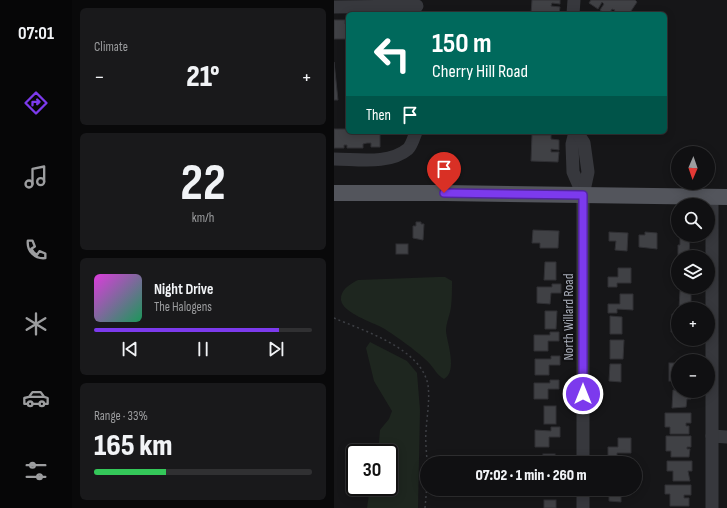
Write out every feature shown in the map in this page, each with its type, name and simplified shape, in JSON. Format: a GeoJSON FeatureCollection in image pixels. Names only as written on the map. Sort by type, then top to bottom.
{"type":"FeatureCollection","features":[{"type":"Feature","properties":{"kind":"main road"},"geometry":{"type":"LineString","coordinates":[[334,193],[720,196]]}},
{"type":"Feature","properties":{"kind":"street"},"geometry":{"type":"LineString","coordinates":[[573,12],[574,0]]}},
{"type":"Feature","properties":{"kind":"street"},"geometry":{"type":"LineString","coordinates":[[334,7],[417,7]]}},
{"type":"Feature","properties":{"kind":"street"},"geometry":{"type":"LineString","coordinates":[[334,159],[378,159],[396,156],[409,148],[415,134]]}},
{"type":"Feature","properties":{"kind":"street","name":"North Willard Road"},"geometry":{"type":"LineString","coordinates":[[577,134],[584,143],[588,172],[583,195],[583,456]]}},
{"type":"Feature","properties":{"kind":"street"},"geometry":{"type":"LineString","coordinates":[[712,508],[712,436],[720,196]]}},
{"type":"Feature","properties":{"kind":"street"},"geometry":{"type":"LineString","coordinates":[[712,436],[727,437]]}},
{"type":"Feature","properties":{"kind":"street"},"geometry":{"type":"LineString","coordinates":[[583,496],[583,508]]}},
{"type":"Feature","properties":{"kind":"path"},"geometry":{"type":"LineString","coordinates":[[334,318],[396,346],[412,357],[423,369],[428,387],[429,411],[426,432],[427,456]]}},
{"type":"Feature","properties":{"kind":"path"},"geometry":{"type":"LineString","coordinates":[[425,508],[426,496]]}},
{"type":"Feature","properties":{"kind":"shaded area"},"geometry":{"type":"Polygon","coordinates":[[[445,277],[452,281],[452,297],[446,331],[451,363],[448,375],[444,379],[426,360],[401,340],[383,328],[352,313],[343,305],[341,300],[344,290],[358,280],[445,277]]]}},
{"type":"Feature","properties":{"kind":"shaded area"},"geometry":{"type":"Polygon","coordinates":[[[370,342],[407,361],[417,373],[420,410],[418,508],[367,508],[369,496],[398,496],[398,444],[379,444],[380,430],[389,419],[392,411],[374,381],[366,348],[370,342]]]}},
{"type":"Feature","properties":{"kind":"building"},"geometry":{"type":"Polygon","coordinates":[[[532,0],[560,0],[560,4],[552,3],[551,6],[560,7],[559,12],[531,12],[532,0]]]}},
{"type":"Feature","properties":{"kind":"building"},"geometry":{"type":"Polygon","coordinates":[[[591,0],[635,0],[637,2],[630,12],[614,12],[615,10],[612,9],[610,12],[602,12],[600,10],[604,4],[602,2],[598,9],[589,3],[591,0]]]}},
{"type":"Feature","properties":{"kind":"building"},"geometry":{"type":"Polygon","coordinates":[[[334,20],[345,20],[346,39],[334,39],[334,20]]]}},
{"type":"Feature","properties":{"kind":"building"},"geometry":{"type":"Polygon","coordinates":[[[334,62],[338,100],[334,100],[334,62]]]}},
{"type":"Feature","properties":{"kind":"building"},"geometry":{"type":"Polygon","coordinates":[[[334,129],[346,129],[346,134],[380,134],[380,147],[371,147],[371,143],[367,143],[363,144],[363,148],[347,148],[347,145],[344,145],[344,148],[334,148],[334,129]]]}},
{"type":"Feature","properties":{"kind":"building"},"geometry":{"type":"Polygon","coordinates":[[[532,135],[551,135],[551,139],[559,140],[559,150],[551,149],[551,152],[559,152],[558,162],[531,161],[532,135]]]}},
{"type":"Feature","properties":{"kind":"building"},"geometry":{"type":"Polygon","coordinates":[[[416,222],[421,222],[421,224],[424,224],[423,240],[413,238],[413,226],[416,226],[416,222]]]}},
{"type":"Feature","properties":{"kind":"building"},"geometry":{"type":"Polygon","coordinates":[[[533,230],[559,231],[558,248],[540,248],[540,243],[532,243],[533,230]]]}},
{"type":"Feature","properties":{"kind":"building"},"geometry":{"type":"Polygon","coordinates":[[[609,232],[628,233],[627,251],[615,250],[616,241],[609,241],[609,232]]]}},
{"type":"Feature","properties":{"kind":"building"},"geometry":{"type":"Polygon","coordinates":[[[645,232],[657,233],[657,249],[639,247],[639,235],[645,235],[645,232]]]}},
{"type":"Feature","properties":{"kind":"building"},"geometry":{"type":"Polygon","coordinates":[[[680,242],[690,242],[689,250],[678,250],[678,245],[680,245],[680,242]]]}},
{"type":"Feature","properties":{"kind":"building"},"geometry":{"type":"Polygon","coordinates":[[[396,244],[408,244],[408,254],[396,254],[396,244]]]}},
{"type":"Feature","properties":{"kind":"building"},"geometry":{"type":"Polygon","coordinates":[[[545,262],[556,262],[556,280],[544,280],[545,262]]]}},
{"type":"Feature","properties":{"kind":"building"},"geometry":{"type":"Polygon","coordinates":[[[618,268],[631,268],[631,283],[617,283],[617,287],[608,287],[608,277],[618,277],[618,268]]]}},
{"type":"Feature","properties":{"kind":"building"},"geometry":{"type":"Polygon","coordinates":[[[552,284],[561,284],[561,293],[551,293],[550,304],[537,303],[537,287],[552,287],[552,284]]]}},
{"type":"Feature","properties":{"kind":"building"},"geometry":{"type":"Polygon","coordinates":[[[620,294],[633,294],[633,310],[617,309],[617,313],[608,313],[608,304],[620,304],[620,294]]]}},
{"type":"Feature","properties":{"kind":"building"},"geometry":{"type":"Polygon","coordinates":[[[680,294],[691,294],[691,302],[679,302],[680,294]]]}},
{"type":"Feature","properties":{"kind":"building"},"geometry":{"type":"Polygon","coordinates":[[[545,311],[557,311],[556,329],[545,329],[545,311]]]}},
{"type":"Feature","properties":{"kind":"building"},"geometry":{"type":"Polygon","coordinates":[[[610,316],[622,317],[622,334],[610,334],[610,316]]]}},
{"type":"Feature","properties":{"kind":"building"},"geometry":{"type":"Polygon","coordinates":[[[550,332],[559,332],[559,341],[548,341],[548,351],[534,351],[534,335],[550,335],[550,332]]]}},
{"type":"Feature","properties":{"kind":"building"},"geometry":{"type":"Polygon","coordinates":[[[610,340],[624,340],[623,359],[610,359],[610,340]]]}},
{"type":"Feature","properties":{"kind":"building"},"geometry":{"type":"Polygon","coordinates":[[[551,356],[560,356],[560,365],[549,365],[549,375],[535,375],[535,359],[551,359],[551,356]]]}},
{"type":"Feature","properties":{"kind":"building"},"geometry":{"type":"Polygon","coordinates":[[[669,363],[671,363],[671,381],[669,381],[669,363]]]}},
{"type":"Feature","properties":{"kind":"building"},"geometry":{"type":"Polygon","coordinates":[[[610,364],[621,364],[621,382],[609,381],[610,364]]]}},
{"type":"Feature","properties":{"kind":"building"},"geometry":{"type":"Polygon","coordinates":[[[550,380],[559,380],[559,389],[548,389],[548,399],[534,399],[534,383],[550,383],[550,380]]]}},
{"type":"Feature","properties":{"kind":"building"},"geometry":{"type":"Polygon","coordinates":[[[673,398],[691,398],[687,399],[686,407],[672,408],[673,398]]]}},
{"type":"Feature","properties":{"kind":"building"},"geometry":{"type":"Polygon","coordinates":[[[544,406],[556,406],[556,424],[544,424],[544,406]]]}},
{"type":"Feature","properties":{"kind":"building"},"geometry":{"type":"Polygon","coordinates":[[[665,413],[691,413],[691,423],[686,423],[686,426],[689,426],[689,434],[670,434],[670,427],[665,427],[665,413]]]}},
{"type":"Feature","properties":{"kind":"building"},"geometry":{"type":"Polygon","coordinates":[[[551,427],[560,427],[560,437],[549,437],[549,447],[535,447],[535,430],[551,431],[551,427]]]}},
{"type":"Feature","properties":{"kind":"building"},"geometry":{"type":"Polygon","coordinates":[[[666,436],[691,436],[691,447],[687,447],[687,449],[690,449],[689,457],[671,457],[671,451],[666,451],[666,436]]]}},
{"type":"Feature","properties":{"kind":"building"},"geometry":{"type":"Polygon","coordinates":[[[618,438],[631,438],[631,453],[617,453],[617,456],[608,456],[608,447],[618,447],[618,438]]]}},
{"type":"Feature","properties":{"kind":"building"},"geometry":{"type":"Polygon","coordinates":[[[543,454],[555,454],[555,456],[543,456],[543,454]]]}},
{"type":"Feature","properties":{"kind":"building"},"geometry":{"type":"Polygon","coordinates":[[[667,461],[692,461],[692,471],[688,471],[690,481],[673,481],[673,471],[667,471],[667,461]]]}},
{"type":"Feature","properties":{"kind":"building"},"geometry":{"type":"Polygon","coordinates":[[[665,485],[691,485],[691,495],[684,495],[684,498],[689,498],[689,506],[670,506],[670,494],[665,494],[665,485]]]}},
{"type":"Feature","properties":{"kind":"building"},"geometry":{"type":"Polygon","coordinates":[[[609,496],[621,496],[621,502],[609,501],[609,496]]]}},
{"type":"Feature","properties":{"kind":"building"},"geometry":{"type":"Polygon","coordinates":[[[544,500],[556,500],[556,508],[544,508],[544,500]]]}},
{"type":"Feature","properties":{"kind":"route"},"geometry":{"type":"LineString","coordinates":[[444,193],[583,195],[583,394]]}}]}
